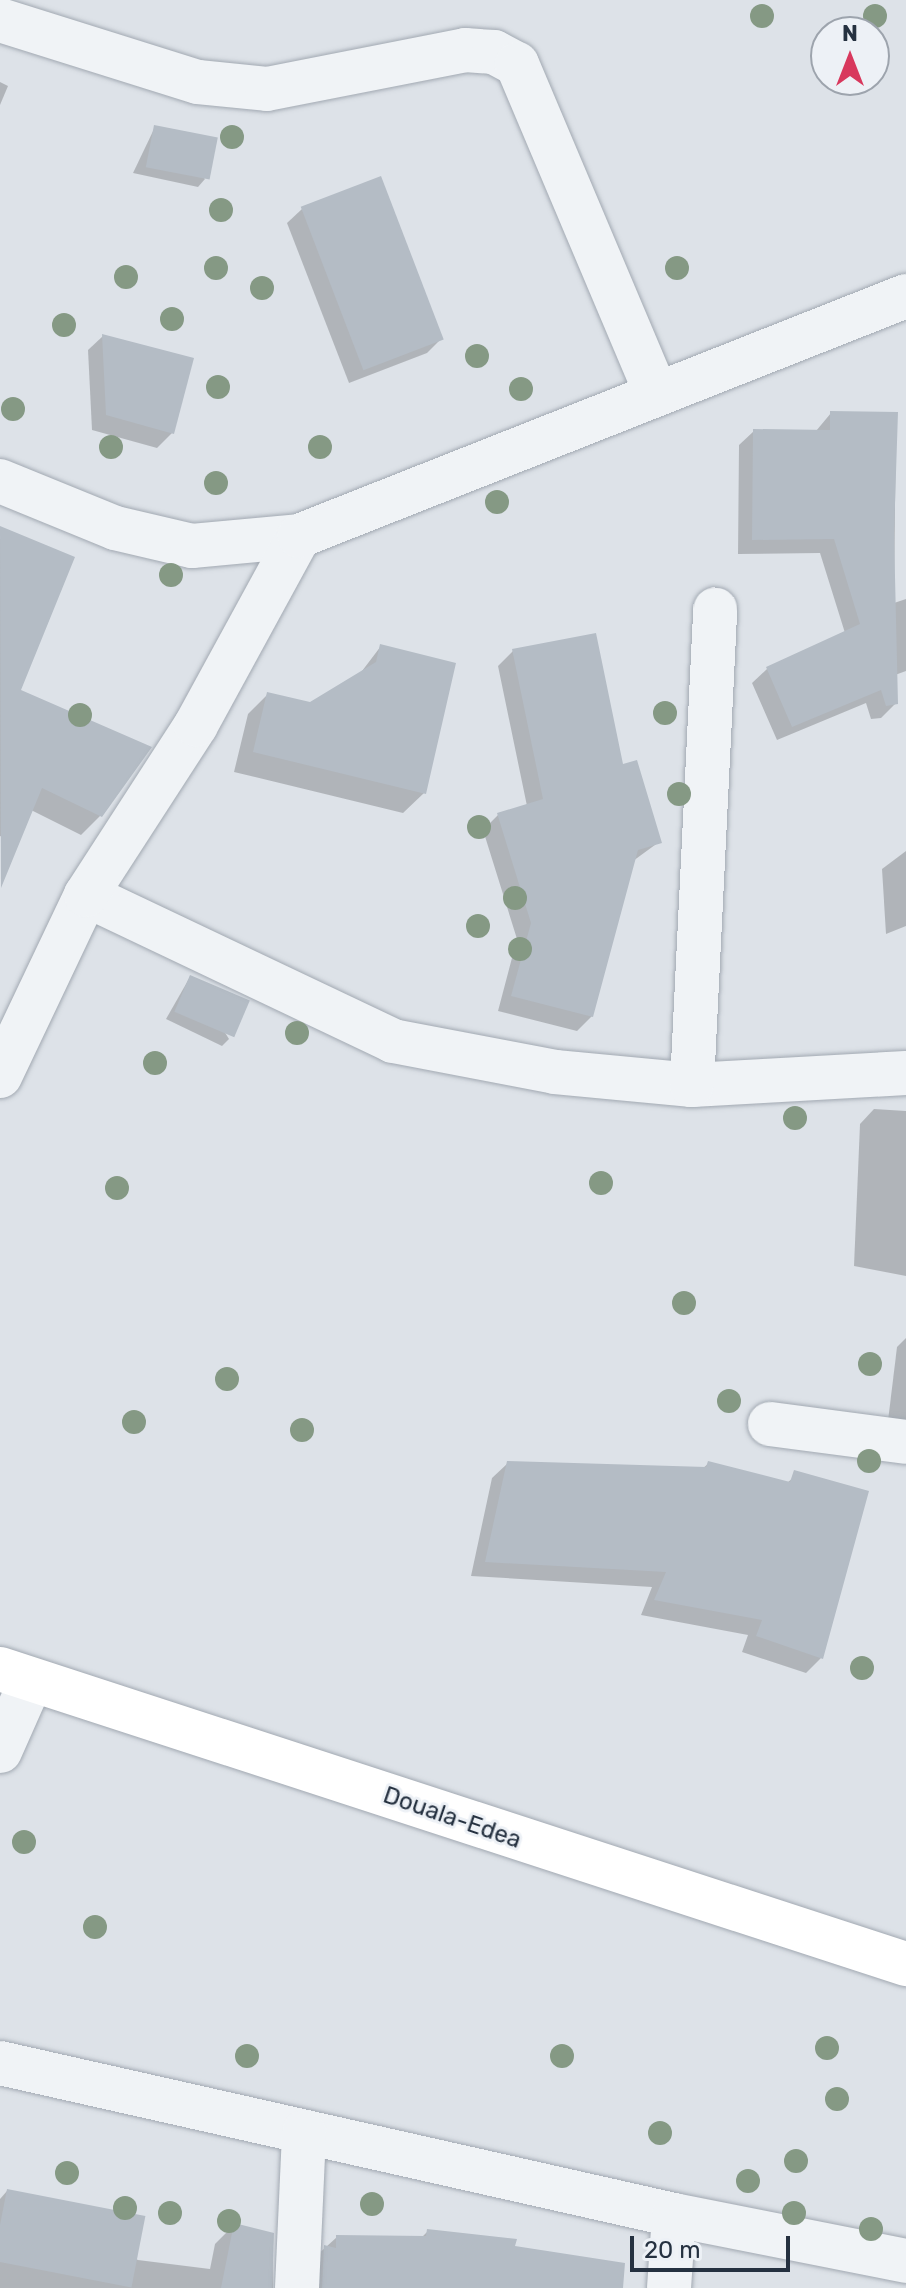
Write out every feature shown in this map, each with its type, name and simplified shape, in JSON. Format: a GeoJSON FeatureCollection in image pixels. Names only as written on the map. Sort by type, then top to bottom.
{"type":"FeatureCollection","features":[{"type":"Feature","properties":{"kind":"highway","name":"Douala-Edea"},"geometry":{"type":"LineString","coordinates":[[16,1675],[906,1964]]}},
{"type":"Feature","properties":{"kind":"street"},"geometry":{"type":"LineString","coordinates":[[0,20],[198,82],[267,89],[465,50],[494,52],[517,64],[655,391]]}},
{"type":"Feature","properties":{"kind":"street"},"geometry":{"type":"LineString","coordinates":[[0,481],[115,528],[192,546],[299,536],[655,391],[906,296]]}},
{"type":"Feature","properties":{"kind":"street"},"geometry":{"type":"LineString","coordinates":[[0,1076],[86,895],[196,725],[299,536]]}},
{"type":"Feature","properties":{"kind":"street"},"geometry":{"type":"LineString","coordinates":[[692,1085],[715,610]]}},
{"type":"Feature","properties":{"kind":"street"},"geometry":{"type":"LineString","coordinates":[[86,895],[393,1041],[555,1072],[692,1085],[906,1073]]}},
{"type":"Feature","properties":{"kind":"street"},"geometry":{"type":"LineString","coordinates":[[770,1424],[906,1442]]}},
{"type":"Feature","properties":{"kind":"street"},"geometry":{"type":"LineString","coordinates":[[0,1751],[16,1675]]}},
{"type":"Feature","properties":{"kind":"street"},"geometry":{"type":"LineString","coordinates":[[0,2063],[674,2215],[906,2261]]}},
{"type":"Feature","properties":{"kind":"street"},"geometry":{"type":"LineString","coordinates":[[297,2288],[304,2132]]}},
{"type":"Feature","properties":{"kind":"street"},"geometry":{"type":"LineString","coordinates":[[669,2288],[674,2215]]}},
{"type":"Feature","properties":{"kind":"building"},"geometry":{"type":"Polygon","coordinates":[[[154,125],[218,137],[210,180],[146,167],[154,125]]]}},
{"type":"Feature","properties":{"kind":"building"},"geometry":{"type":"Polygon","coordinates":[[[381,176],[444,339],[363,370],[301,207],[381,176]]]}},
{"type":"Feature","properties":{"kind":"building"},"geometry":{"type":"Polygon","coordinates":[[[102,334],[194,358],[174,434],[106,415],[102,334]]]}},
{"type":"Feature","properties":{"kind":"building"},"geometry":{"type":"Polygon","coordinates":[[[830,411],[898,412],[894,534],[898,704],[886,706],[881,690],[792,727],[766,667],[860,624],[834,539],[752,540],[753,429],[830,430],[830,411]]]}},
{"type":"Feature","properties":{"kind":"building"},"geometry":{"type":"Polygon","coordinates":[[[0,526],[75,557],[21,690],[152,747],[102,817],[42,788],[1,888],[0,526]]]}},
{"type":"Feature","properties":{"kind":"building"},"geometry":{"type":"Polygon","coordinates":[[[596,633],[623,764],[637,760],[662,843],[638,850],[593,1017],[511,996],[531,923],[497,813],[543,799],[512,649],[596,633]]]}},
{"type":"Feature","properties":{"kind":"building"},"geometry":{"type":"Polygon","coordinates":[[[380,644],[456,663],[426,794],[253,752],[267,692],[310,702],[376,662],[380,644]]]}},
{"type":"Feature","properties":{"kind":"building"},"geometry":{"type":"Polygon","coordinates":[[[190,975],[250,1000],[234,1037],[174,1012],[190,975]]]}},
{"type":"Feature","properties":{"kind":"building"},"geometry":{"type":"Polygon","coordinates":[[[507,1461],[706,1467],[708,1461],[790,1482],[794,1470],[869,1491],[823,1659],[756,1636],[762,1620],[654,1600],[666,1572],[485,1562],[507,1461]]]}},
{"type":"Feature","properties":{"kind":"building"},"geometry":{"type":"Polygon","coordinates":[[[7,2189],[145,2216],[131,2288],[0,2262],[0,2225],[7,2189]]]}},
{"type":"Feature","properties":{"kind":"building"},"geometry":{"type":"Polygon","coordinates":[[[234,2223],[274,2233],[272,2288],[221,2288],[234,2223]]]}},
{"type":"Feature","properties":{"kind":"building"},"geometry":{"type":"Polygon","coordinates":[[[427,2229],[517,2239],[515,2246],[625,2263],[623,2288],[322,2288],[324,2245],[336,2248],[336,2235],[426,2236],[427,2229]]]}}]}
